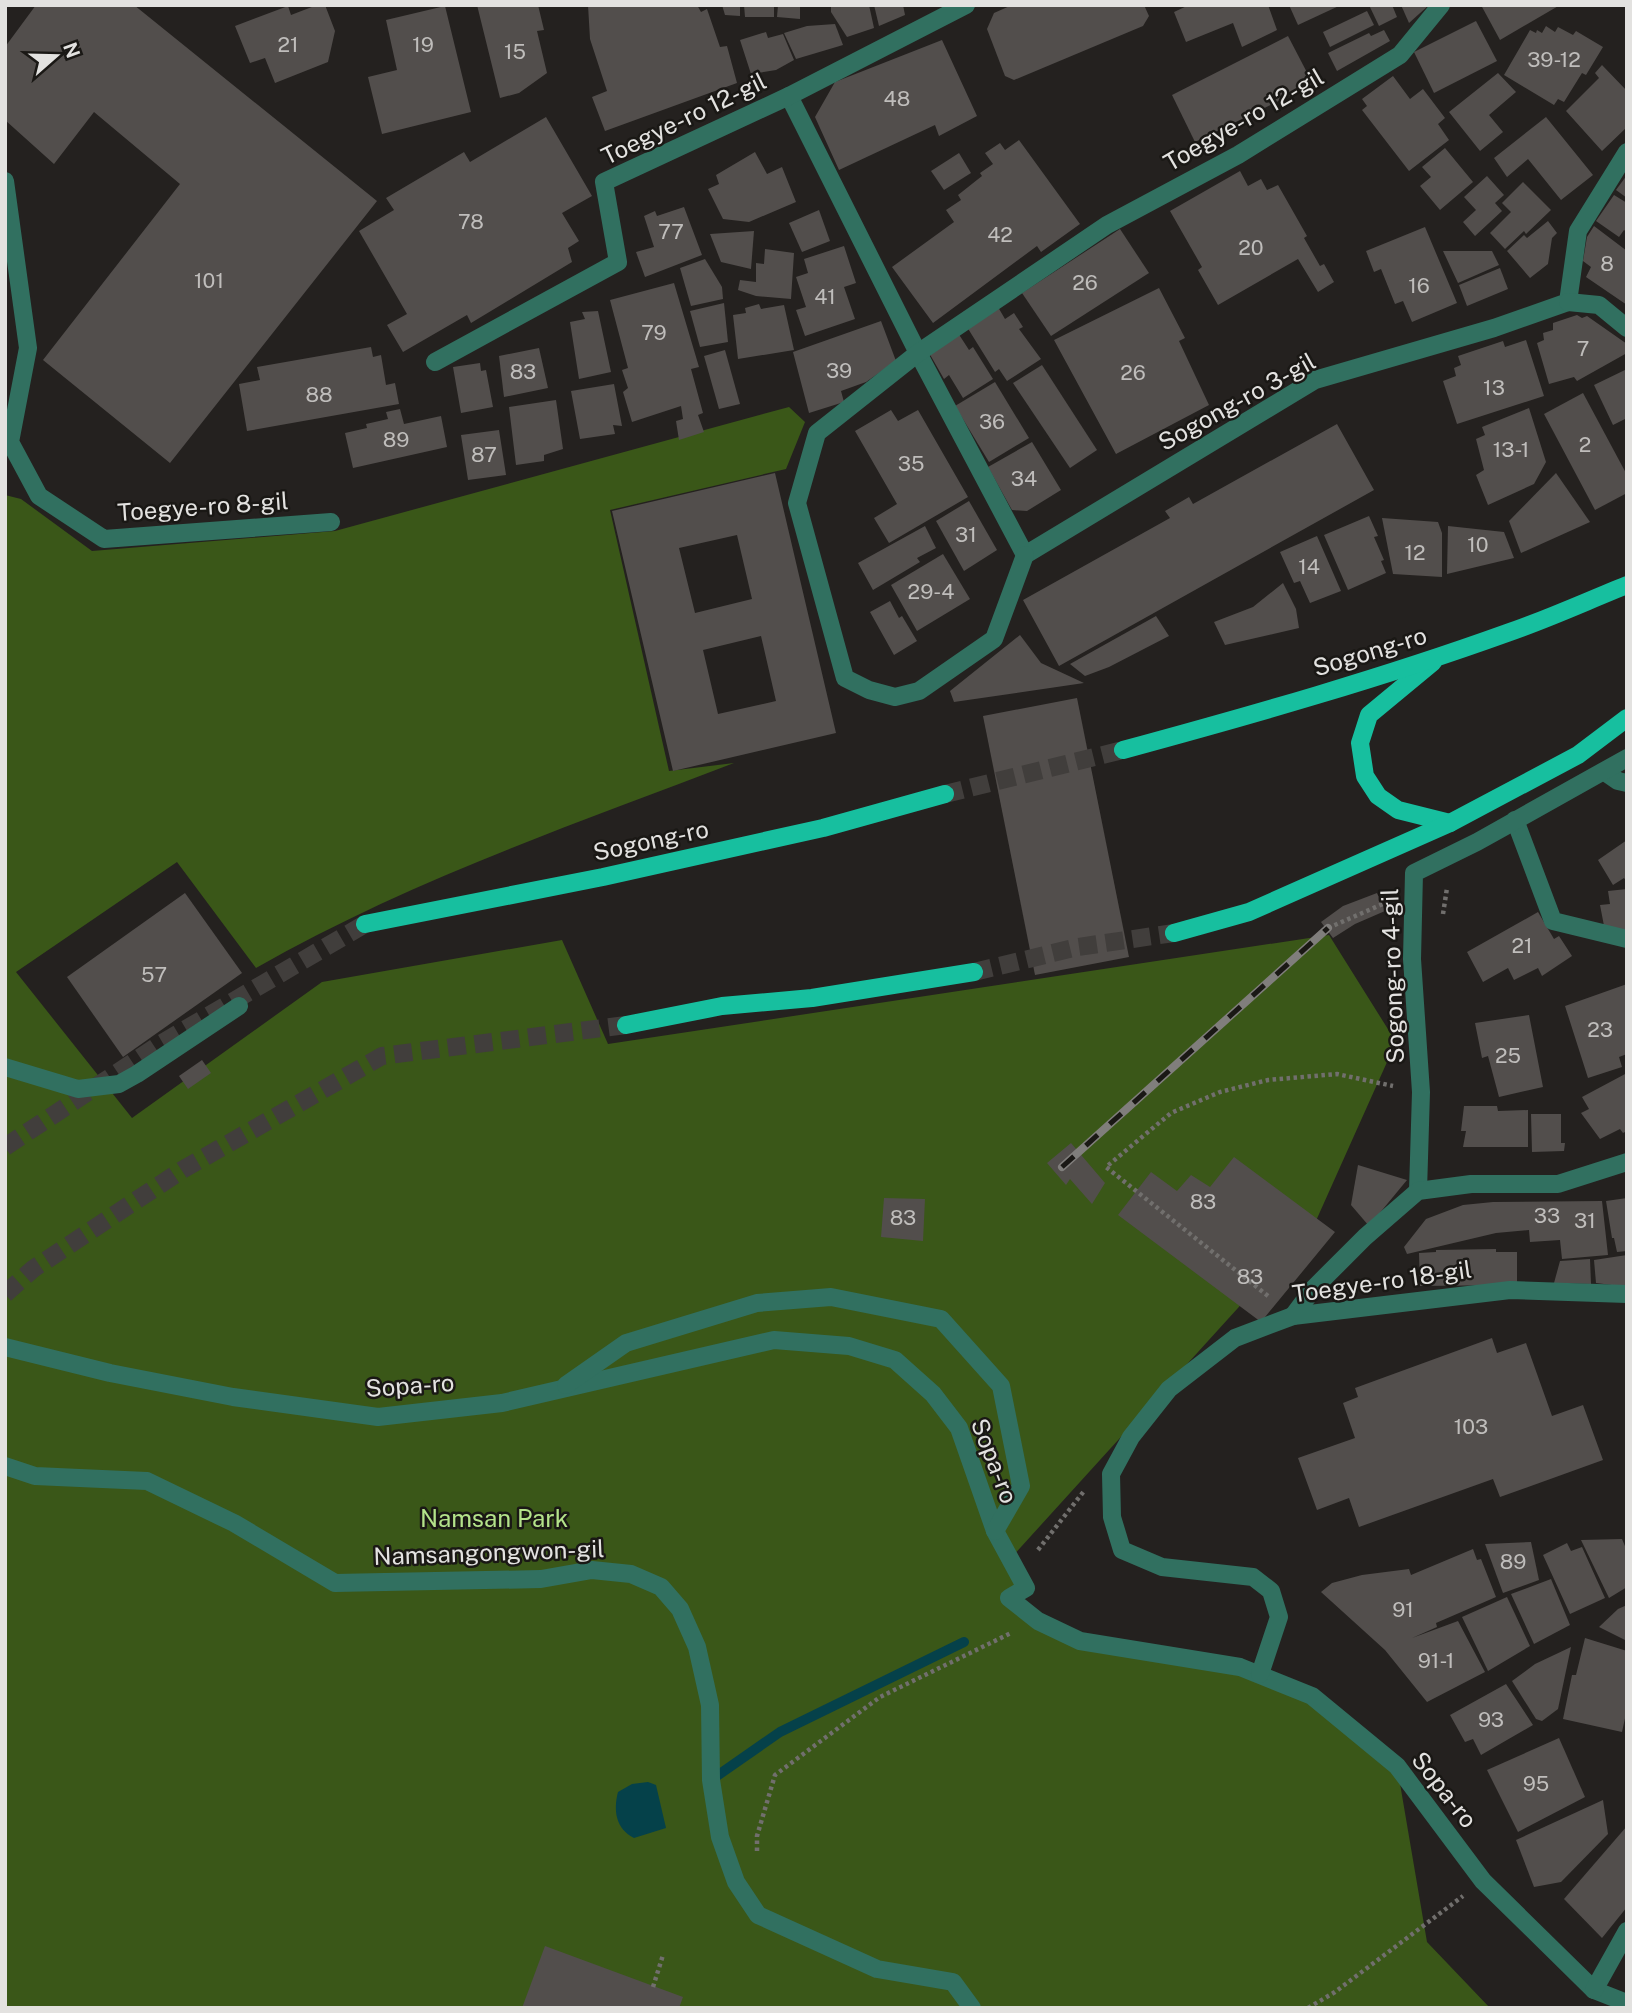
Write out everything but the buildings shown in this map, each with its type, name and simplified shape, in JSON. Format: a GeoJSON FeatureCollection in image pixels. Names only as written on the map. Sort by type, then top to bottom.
{"type":"FeatureCollection","features":[{"type":"Feature","properties":{"kind":"main road","name":"Sogong-ro"},"geometry":{"type":"LineString","coordinates":[[1123,750],[1233,720],[1441,656],[1510,632],[1627,585]]}},
{"type":"Feature","properties":{"kind":"main road"},"geometry":{"type":"LineString","coordinates":[[1441,656],[1369,715],[1360,743],[1365,776],[1378,796],[1398,810],[1450,823]]}},
{"type":"Feature","properties":{"kind":"main road"},"geometry":{"type":"LineString","coordinates":[[1174,933],[1249,912],[1450,823],[1577,755],[1627,718]]}},
{"type":"Feature","properties":{"kind":"main road","name":"Sogong-ro"},"geometry":{"type":"LineString","coordinates":[[365,924],[603,877],[810,831],[945,794]]}},
{"type":"Feature","properties":{"kind":"main road"},"geometry":{"type":"LineString","coordinates":[[626,1025],[722,1006],[812,998],[974,972]]}},
{"type":"Feature","properties":{"kind":"street","name":"Toegye-ro 12-gil"},"geometry":{"type":"LineString","coordinates":[[435,362],[618,262],[604,181],[789,96],[940,11],[966,5]]}},
{"type":"Feature","properties":{"kind":"street","name":"Toegye-ro 12-gil"},"geometry":{"type":"LineString","coordinates":[[918,353],[1107,225],[1238,155],[1399,55],[1441,5]]}},
{"type":"Feature","properties":{"kind":"street"},"geometry":{"type":"LineString","coordinates":[[789,96],[918,353],[1025,555],[994,639],[919,691],[895,697],[869,690],[845,677],[797,503],[817,433],[918,353]]}},
{"type":"Feature","properties":{"kind":"street"},"geometry":{"type":"LineString","coordinates":[[1568,302],[1578,231],[1627,152]]}},
{"type":"Feature","properties":{"kind":"street","name":"Toegye-ro 8-gil"},"geometry":{"type":"LineString","coordinates":[[5,181],[29,348],[10,442],[39,496],[104,540],[331,522]]}},
{"type":"Feature","properties":{"kind":"street","name":"Sogong-ro 3-gil"},"geometry":{"type":"LineString","coordinates":[[1025,555],[1314,380],[1494,328],[1568,302],[1599,305],[1627,328]]}},
{"type":"Feature","properties":{"kind":"street","name":"Sogong-ro 4-gil"},"geometry":{"type":"LineString","coordinates":[[1418,1191],[1421,1092],[1412,959],[1414,873],[1478,842],[1627,758]]}},
{"type":"Feature","properties":{"kind":"street"},"geometry":{"type":"LineString","coordinates":[[1605,772],[1618,781],[1627,783]]}},
{"type":"Feature","properties":{"kind":"street"},"geometry":{"type":"LineString","coordinates":[[1515,820],[1553,921],[1627,939]]}},
{"type":"Feature","properties":{"kind":"street"},"geometry":{"type":"LineString","coordinates":[[5,1068],[78,1089],[119,1084],[239,1006]]}},
{"type":"Feature","properties":{"kind":"street"},"geometry":{"type":"LineString","coordinates":[[1293,1316],[1314,1288],[1365,1237],[1418,1191],[1471,1184],[1558,1184],[1627,1162]]}},
{"type":"Feature","properties":{"kind":"street","name":"Toegye-ro 18-gil"},"geometry":{"type":"LineString","coordinates":[[1260,1674],[1279,1617],[1270,1591],[1253,1577],[1162,1567],[1122,1550],[1112,1517],[1111,1474],[1131,1437],[1169,1389],[1235,1338],[1293,1316],[1510,1290],[1627,1294]]}},
{"type":"Feature","properties":{"kind":"street"},"geometry":{"type":"LineString","coordinates":[[557,1392],[626,1343],[757,1303],[831,1297],[941,1319],[1001,1386],[1021,1486],[995,1531]]}},
{"type":"Feature","properties":{"kind":"street","name":"Sopa-ro"},"geometry":{"type":"LineString","coordinates":[[5,1347],[110,1373],[233,1397],[379,1417],[502,1403],[774,1340],[849,1346],[895,1360],[933,1394],[958,1428],[995,1531],[1026,1588],[1009,1598],[1038,1620],[1080,1641],[1240,1667],[1312,1696],[1397,1766],[1483,1881],[1594,1990],[1627,2003]]}},
{"type":"Feature","properties":{"kind":"street","name":"Namsangongwon-gil"},"geometry":{"type":"LineString","coordinates":[[5,1466],[35,1476],[147,1481],[234,1523],[335,1583],[541,1579],[592,1570],[631,1574],[661,1587],[680,1609],[697,1647],[710,1705],[711,1780],[720,1837],[736,1882],[758,1915],[877,1969],[953,1982],[972,2008]]}},
{"type":"Feature","properties":{"kind":"street"},"geometry":{"type":"LineString","coordinates":[[1594,1990],[1627,1931]]}},
{"type":"Feature","properties":{"kind":"path"},"geometry":{"type":"LineString","coordinates":[[1443,915],[1448,875]]}},
{"type":"Feature","properties":{"kind":"path"},"geometry":{"type":"LineString","coordinates":[[1293,1316],[1106,1167],[1171,1113],[1220,1092],[1268,1080],[1337,1074],[1421,1092]]}},
{"type":"Feature","properties":{"kind":"path"},"geometry":{"type":"LineString","coordinates":[[1026,1588],[1040,1545],[1089,1484],[1111,1474]]}},
{"type":"Feature","properties":{"kind":"path"},"geometry":{"type":"LineString","coordinates":[[757,1863],[757,1836],[775,1776],[880,1697],[1038,1620]]}},
{"type":"Feature","properties":{"kind":"path"},"geometry":{"type":"LineString","coordinates":[[1308,2008],[1335,1992],[1483,1881]]}},
{"type":"Feature","properties":{"kind":"path"},"geometry":{"type":"LineString","coordinates":[[653,1987],[663,1955]]}},
{"type":"Feature","properties":{"kind":"green space","name":"Namsan Park"},"geometry":{"type":"Polygon","coordinates":[[[789,407],[805,422],[786,469],[610,510],[669,771],[734,763],[490,856],[371,908],[256,968],[177,862],[16,972],[132,1118],[322,982],[562,940],[608,1044],[1329,935],[1396,1042],[1315,1223],[1011,1558],[1026,1588],[1010,1598],[1080,1641],[1240,1667],[1312,1696],[1397,1766],[1427,1942],[1490,2008],[5,2008],[5,495],[21,499],[92,551],[335,531],[789,407]]]}},
{"type":"Feature","properties":{"kind":"water"},"geometry":{"type":"Polygon","coordinates":[[[648,1782],[656,1785],[666,1828],[634,1838],[623,1830],[617,1819],[618,1792],[632,1784],[648,1782]]]}},
{"type":"Feature","properties":{"kind":"waterway"},"geometry":{"type":"LineString","coordinates":[[711,1780],[780,1732],[964,1642]]}},
{"type":"Feature","properties":{"kind":"tunnel"},"geometry":{"type":"LineString","coordinates":[[945,794],[1123,750]]}},
{"type":"Feature","properties":{"kind":"tunnel"},"geometry":{"type":"LineString","coordinates":[[5,1147],[162,1043],[365,924]]}},
{"type":"Feature","properties":{"kind":"tunnel"},"geometry":{"type":"LineString","coordinates":[[974,972],[1078,947],[1174,933]]}},
{"type":"Feature","properties":{"kind":"tunnel"},"geometry":{"type":"LineString","coordinates":[[5,1294],[33,1269],[182,1170],[382,1056],[626,1025]]}},
{"type":"Feature","properties":{"kind":"railway"},"geometry":{"type":"LineString","coordinates":[[1062,1167],[1328,928]]}}]}
